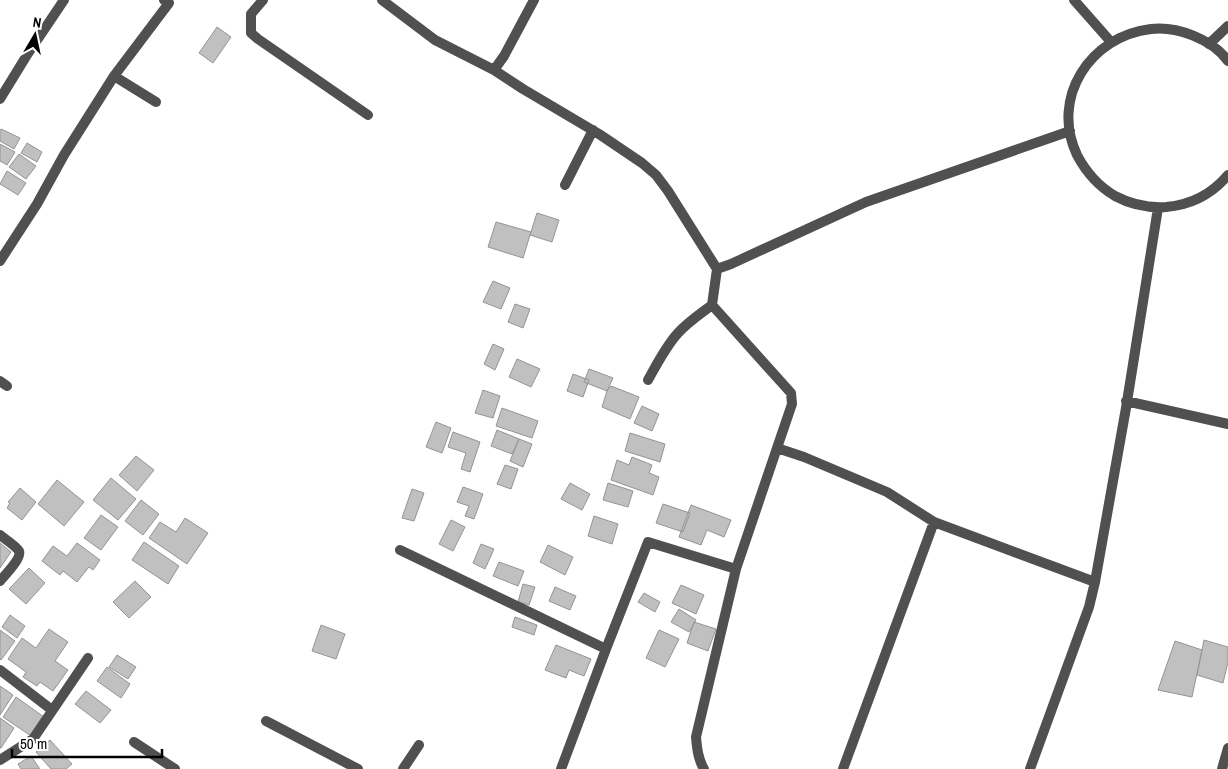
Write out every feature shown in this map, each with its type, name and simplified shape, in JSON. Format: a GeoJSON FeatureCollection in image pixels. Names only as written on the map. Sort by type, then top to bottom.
{"type":"FeatureCollection","features":[{"type":"Feature","properties":{"kind":"street"},"geometry":{"type":"LineString","coordinates":[[0,100],[64,0]]}},
{"type":"Feature","properties":{"kind":"street"},"geometry":{"type":"LineString","coordinates":[[0,261],[114,76],[169,3],[164,0]]}},
{"type":"Feature","properties":{"kind":"street"},"geometry":{"type":"LineString","coordinates":[[263,0],[251,14],[251,33],[368,114]]}},
{"type":"Feature","properties":{"kind":"street"},"geometry":{"type":"LineString","coordinates":[[382,0],[435,40],[494,70],[593,130],[642,163],[656,175],[668,191],[716,269],[712,305],[691,320],[677,334],[648,380]]}},
{"type":"Feature","properties":{"kind":"street"},"geometry":{"type":"LineString","coordinates":[[494,70],[509,47],[534,0]]}},
{"type":"Feature","properties":{"kind":"street"},"geometry":{"type":"LineString","coordinates":[[1074,0],[1111,42]]}},
{"type":"Feature","properties":{"kind":"street"},"geometry":{"type":"LineString","coordinates":[[1209,44],[1228,26]]}},
{"type":"Feature","properties":{"kind":"street"},"geometry":{"type":"LineString","coordinates":[[1228,61],[1226,57],[1209,44],[1183,32],[1153,28],[1139,30],[1111,42],[1099,50],[1089,61],[1074,87],[1069,108],[1070,131],[1074,148],[1082,165],[1106,191],[1122,200],[1140,206],[1158,208],[1175,206],[1191,202],[1206,194],[1220,184],[1228,175]]}},
{"type":"Feature","properties":{"kind":"street"},"geometry":{"type":"LineString","coordinates":[[114,76],[156,102]]}},
{"type":"Feature","properties":{"kind":"street"},"geometry":{"type":"LineString","coordinates":[[565,185],[593,130]]}},
{"type":"Feature","properties":{"kind":"street"},"geometry":{"type":"LineString","coordinates":[[716,269],[731,264],[866,202],[1070,131]]}},
{"type":"Feature","properties":{"kind":"street"},"geometry":{"type":"LineString","coordinates":[[1030,769],[1089,607],[1095,582],[1158,208]]}},
{"type":"Feature","properties":{"kind":"street"},"geometry":{"type":"LineString","coordinates":[[704,769],[700,763],[696,737],[736,569],[792,404],[791,393],[712,305]]}},
{"type":"Feature","properties":{"kind":"street"},"geometry":{"type":"LineString","coordinates":[[1126,401],[1228,424]]}},
{"type":"Feature","properties":{"kind":"street"},"geometry":{"type":"LineString","coordinates":[[777,448],[804,457],[887,492],[934,522],[1095,582]]}},
{"type":"Feature","properties":{"kind":"street"},"geometry":{"type":"LineString","coordinates":[[843,769],[934,522]]}},
{"type":"Feature","properties":{"kind":"street"},"geometry":{"type":"LineString","coordinates":[[0,535],[18,549],[20,553],[19,558],[0,581]]}},
{"type":"Feature","properties":{"kind":"street"},"geometry":{"type":"LineString","coordinates":[[561,769],[648,542],[736,569]]}},
{"type":"Feature","properties":{"kind":"street"},"geometry":{"type":"LineString","coordinates":[[400,550],[606,649]]}},
{"type":"Feature","properties":{"kind":"street"},"geometry":{"type":"LineString","coordinates":[[0,760],[33,739],[88,658]]}},
{"type":"Feature","properties":{"kind":"street"},"geometry":{"type":"LineString","coordinates":[[0,670],[52,710]]}},
{"type":"Feature","properties":{"kind":"street"},"geometry":{"type":"LineString","coordinates":[[266,721],[358,769]]}},
{"type":"Feature","properties":{"kind":"street"},"geometry":{"type":"LineString","coordinates":[[134,742],[175,769]]}},
{"type":"Feature","properties":{"kind":"street"},"geometry":{"type":"LineString","coordinates":[[403,769],[419,745]]}},
{"type":"Feature","properties":{"kind":"street"},"geometry":{"type":"LineString","coordinates":[[1222,769],[1228,748]]}},
{"type":"Feature","properties":{"kind":"building"},"geometry":{"type":"Polygon","coordinates":[[[217,27],[231,37],[213,63],[199,53],[217,27]]]}},
{"type":"Feature","properties":{"kind":"building"},"geometry":{"type":"Polygon","coordinates":[[[1,129],[20,138],[14,149],[0,141],[1,129]]]}},
{"type":"Feature","properties":{"kind":"building"},"geometry":{"type":"Polygon","coordinates":[[[27,143],[42,152],[37,162],[21,153],[27,143]]]}},
{"type":"Feature","properties":{"kind":"building"},"geometry":{"type":"Polygon","coordinates":[[[0,144],[15,152],[7,165],[0,161],[0,144]]]}},
{"type":"Feature","properties":{"kind":"building"},"geometry":{"type":"Polygon","coordinates":[[[19,154],[36,166],[26,179],[9,167],[19,154]]]}},
{"type":"Feature","properties":{"kind":"building"},"geometry":{"type":"Polygon","coordinates":[[[7,171],[26,183],[18,195],[0,184],[7,171]]]}},
{"type":"Feature","properties":{"kind":"building"},"geometry":{"type":"Polygon","coordinates":[[[537,213],[559,220],[552,242],[530,235],[537,213]]]}},
{"type":"Feature","properties":{"kind":"building"},"geometry":{"type":"Polygon","coordinates":[[[496,222],[531,232],[523,258],[488,247],[496,222]]]}},
{"type":"Feature","properties":{"kind":"building"},"geometry":{"type":"Polygon","coordinates":[[[493,281],[510,288],[501,309],[483,302],[493,281]]]}},
{"type":"Feature","properties":{"kind":"building"},"geometry":{"type":"Polygon","coordinates":[[[515,304],[530,309],[523,328],[508,322],[515,304]]]}},
{"type":"Feature","properties":{"kind":"building"},"geometry":{"type":"Polygon","coordinates":[[[493,344],[504,349],[495,370],[484,364],[493,344]]]}},
{"type":"Feature","properties":{"kind":"building"},"geometry":{"type":"Polygon","coordinates":[[[517,359],[540,369],[531,387],[509,377],[517,359]]]}},
{"type":"Feature","properties":{"kind":"building"},"geometry":{"type":"Polygon","coordinates":[[[589,369],[613,378],[607,391],[584,382],[589,369]]]}},
{"type":"Feature","properties":{"kind":"building"},"geometry":{"type":"Polygon","coordinates":[[[573,374],[589,380],[583,397],[567,391],[573,374]]]}},
{"type":"Feature","properties":{"kind":"building"},"geometry":{"type":"Polygon","coordinates":[[[611,386],[639,397],[630,419],[602,407],[607,391],[611,386]]]}},
{"type":"Feature","properties":{"kind":"building"},"geometry":{"type":"Polygon","coordinates":[[[483,390],[500,396],[493,418],[475,413],[483,390]]]}},
{"type":"Feature","properties":{"kind":"building"},"geometry":{"type":"Polygon","coordinates":[[[642,406],[659,414],[652,431],[634,423],[642,406]]]}},
{"type":"Feature","properties":{"kind":"building"},"geometry":{"type":"Polygon","coordinates":[[[502,408],[538,421],[532,438],[496,426],[502,408]]]}},
{"type":"Feature","properties":{"kind":"building"},"geometry":{"type":"Polygon","coordinates":[[[436,422],[451,428],[442,453],[426,447],[436,422]]]}},
{"type":"Feature","properties":{"kind":"building"},"geometry":{"type":"Polygon","coordinates":[[[497,430],[519,439],[512,454],[491,446],[497,430]]]}},
{"type":"Feature","properties":{"kind":"building"},"geometry":{"type":"Polygon","coordinates":[[[453,432],[480,442],[470,472],[461,469],[466,453],[448,447],[453,432]]]}},
{"type":"Feature","properties":{"kind":"building"},"geometry":{"type":"Polygon","coordinates":[[[630,433],[665,444],[660,462],[625,451],[630,433]]]}},
{"type":"Feature","properties":{"kind":"building"},"geometry":{"type":"Polygon","coordinates":[[[519,439],[532,444],[523,467],[510,461],[519,439]]]}},
{"type":"Feature","properties":{"kind":"building"},"geometry":{"type":"Polygon","coordinates":[[[136,456],[154,470],[137,491],[119,475],[136,456]]]}},
{"type":"Feature","properties":{"kind":"building"},"geometry":{"type":"Polygon","coordinates":[[[632,457],[652,465],[649,473],[659,477],[653,495],[611,480],[617,460],[629,465],[632,457]]]}},
{"type":"Feature","properties":{"kind":"building"},"geometry":{"type":"Polygon","coordinates":[[[505,465],[518,469],[511,489],[497,484],[505,465]]]}},
{"type":"Feature","properties":{"kind":"building"},"geometry":{"type":"Polygon","coordinates":[[[111,478],[136,499],[118,520],[93,500],[111,478]]]}},
{"type":"Feature","properties":{"kind":"building"},"geometry":{"type":"Polygon","coordinates":[[[57,480],[84,502],[64,526],[38,504],[57,480]]]}},
{"type":"Feature","properties":{"kind":"building"},"geometry":{"type":"Polygon","coordinates":[[[570,483],[590,494],[582,510],[561,499],[570,483]]]}},
{"type":"Feature","properties":{"kind":"building"},"geometry":{"type":"Polygon","coordinates":[[[608,483],[633,491],[628,507],[603,500],[608,483]]]}},
{"type":"Feature","properties":{"kind":"building"},"geometry":{"type":"Polygon","coordinates":[[[463,487],[483,494],[474,519],[465,516],[469,506],[457,502],[463,487]]]}},
{"type":"Feature","properties":{"kind":"building"},"geometry":{"type":"Polygon","coordinates":[[[20,488],[36,502],[22,520],[7,508],[10,503],[8,502],[20,488]]]}},
{"type":"Feature","properties":{"kind":"building"},"geometry":{"type":"Polygon","coordinates":[[[412,489],[424,493],[414,521],[402,518],[412,489]]]}},
{"type":"Feature","properties":{"kind":"building"},"geometry":{"type":"Polygon","coordinates":[[[141,500],[159,514],[143,535],[125,521],[141,500]]]}},
{"type":"Feature","properties":{"kind":"building"},"geometry":{"type":"Polygon","coordinates":[[[663,504],[690,513],[683,532],[656,523],[663,504]]]}},
{"type":"Feature","properties":{"kind":"building"},"geometry":{"type":"Polygon","coordinates":[[[691,505],[731,520],[724,537],[707,530],[701,545],[679,537],[691,505]]]}},
{"type":"Feature","properties":{"kind":"building"},"geometry":{"type":"Polygon","coordinates":[[[101,515],[118,527],[101,550],[84,538],[101,515]]]}},
{"type":"Feature","properties":{"kind":"building"},"geometry":{"type":"Polygon","coordinates":[[[594,516],[618,524],[612,544],[588,536],[594,516]]]}},
{"type":"Feature","properties":{"kind":"building"},"geometry":{"type":"Polygon","coordinates":[[[185,518],[208,533],[187,564],[149,538],[160,522],[176,532],[185,518]]]}},
{"type":"Feature","properties":{"kind":"building"},"geometry":{"type":"Polygon","coordinates":[[[451,520],[465,527],[453,551],[439,544],[451,520]]]}},
{"type":"Feature","properties":{"kind":"building"},"geometry":{"type":"Polygon","coordinates":[[[144,542],[179,566],[168,584],[132,560],[144,542]]]}},
{"type":"Feature","properties":{"kind":"building"},"geometry":{"type":"Polygon","coordinates":[[[0,543],[11,552],[0,568],[0,543]]]}},
{"type":"Feature","properties":{"kind":"building"},"geometry":{"type":"Polygon","coordinates":[[[77,543],[100,560],[93,570],[89,567],[77,582],[63,571],[60,575],[42,561],[53,546],[67,556],[77,543]]]}},
{"type":"Feature","properties":{"kind":"building"},"geometry":{"type":"Polygon","coordinates":[[[481,544],[494,549],[485,569],[473,563],[481,544]]]}},
{"type":"Feature","properties":{"kind":"building"},"geometry":{"type":"Polygon","coordinates":[[[548,545],[573,557],[565,575],[540,562],[548,545]]]}},
{"type":"Feature","properties":{"kind":"building"},"geometry":{"type":"Polygon","coordinates":[[[499,562],[524,571],[518,586],[493,576],[499,562]]]}},
{"type":"Feature","properties":{"kind":"building"},"geometry":{"type":"Polygon","coordinates":[[[29,568],[45,583],[26,604],[9,589],[29,568]]]}},
{"type":"Feature","properties":{"kind":"building"},"geometry":{"type":"Polygon","coordinates":[[[135,581],[151,597],[129,618],[113,602],[135,581]]]}},
{"type":"Feature","properties":{"kind":"building"},"geometry":{"type":"Polygon","coordinates":[[[523,584],[535,587],[529,605],[518,602],[523,584]]]}},
{"type":"Feature","properties":{"kind":"building"},"geometry":{"type":"Polygon","coordinates":[[[681,585],[704,595],[696,614],[672,603],[681,585]]]}},
{"type":"Feature","properties":{"kind":"building"},"geometry":{"type":"Polygon","coordinates":[[[555,587],[576,596],[570,610],[549,601],[555,587]]]}},
{"type":"Feature","properties":{"kind":"building"},"geometry":{"type":"Polygon","coordinates":[[[644,593],[660,602],[655,612],[638,602],[644,593]]]}},
{"type":"Feature","properties":{"kind":"building"},"geometry":{"type":"Polygon","coordinates":[[[679,609],[696,620],[689,632],[671,622],[679,609]]]}},
{"type":"Feature","properties":{"kind":"building"},"geometry":{"type":"Polygon","coordinates":[[[10,615],[25,626],[17,638],[2,627],[10,615]]]}},
{"type":"Feature","properties":{"kind":"building"},"geometry":{"type":"Polygon","coordinates":[[[515,617],[537,625],[534,635],[512,627],[515,617]]]}},
{"type":"Feature","properties":{"kind":"building"},"geometry":{"type":"Polygon","coordinates":[[[694,622],[716,629],[708,651],[687,643],[694,622]]]}},
{"type":"Feature","properties":{"kind":"building"},"geometry":{"type":"Polygon","coordinates":[[[321,625],[345,634],[336,659],[312,651],[321,625]]]}},
{"type":"Feature","properties":{"kind":"building"},"geometry":{"type":"Polygon","coordinates":[[[49,629],[68,642],[55,661],[68,670],[53,691],[40,682],[37,686],[23,677],[26,672],[8,659],[22,638],[36,648],[49,629]]]}},
{"type":"Feature","properties":{"kind":"building"},"geometry":{"type":"Polygon","coordinates":[[[0,630],[15,641],[1,660],[0,659],[0,630]]]}},
{"type":"Feature","properties":{"kind":"building"},"geometry":{"type":"Polygon","coordinates":[[[659,630],[679,639],[665,667],[646,658],[659,630]]]}},
{"type":"Feature","properties":{"kind":"building"},"geometry":{"type":"Polygon","coordinates":[[[1204,640],[1228,647],[1228,662],[1223,683],[1197,675],[1204,640]]]}},
{"type":"Feature","properties":{"kind":"building"},"geometry":{"type":"Polygon","coordinates":[[[1175,641],[1202,650],[1192,697],[1158,690],[1175,641]]]}},
{"type":"Feature","properties":{"kind":"building"},"geometry":{"type":"Polygon","coordinates":[[[556,645],[591,659],[584,676],[569,670],[566,678],[545,670],[556,645]]]}},
{"type":"Feature","properties":{"kind":"building"},"geometry":{"type":"Polygon","coordinates":[[[117,655],[136,667],[128,679],[109,667],[117,655]]]}},
{"type":"Feature","properties":{"kind":"building"},"geometry":{"type":"Polygon","coordinates":[[[107,667],[130,684],[121,698],[97,681],[107,667]]]}},
{"type":"Feature","properties":{"kind":"building"},"geometry":{"type":"Polygon","coordinates":[[[0,686],[13,695],[0,715],[0,686]]]}},
{"type":"Feature","properties":{"kind":"building"},"geometry":{"type":"Polygon","coordinates":[[[86,691],[111,710],[100,723],[75,704],[86,691]]]}},
{"type":"Feature","properties":{"kind":"building"},"geometry":{"type":"Polygon","coordinates":[[[16,697],[44,717],[31,736],[3,717],[16,697]]]}},
{"type":"Feature","properties":{"kind":"building"},"geometry":{"type":"Polygon","coordinates":[[[0,718],[14,728],[1,748],[0,748],[0,718]]]}},
{"type":"Feature","properties":{"kind":"building"},"geometry":{"type":"Polygon","coordinates":[[[50,740],[72,764],[66,769],[51,769],[36,752],[50,740]]]}},
{"type":"Feature","properties":{"kind":"building"},"geometry":{"type":"Polygon","coordinates":[[[31,756],[40,769],[21,769],[18,764],[31,756]]]}}]}
